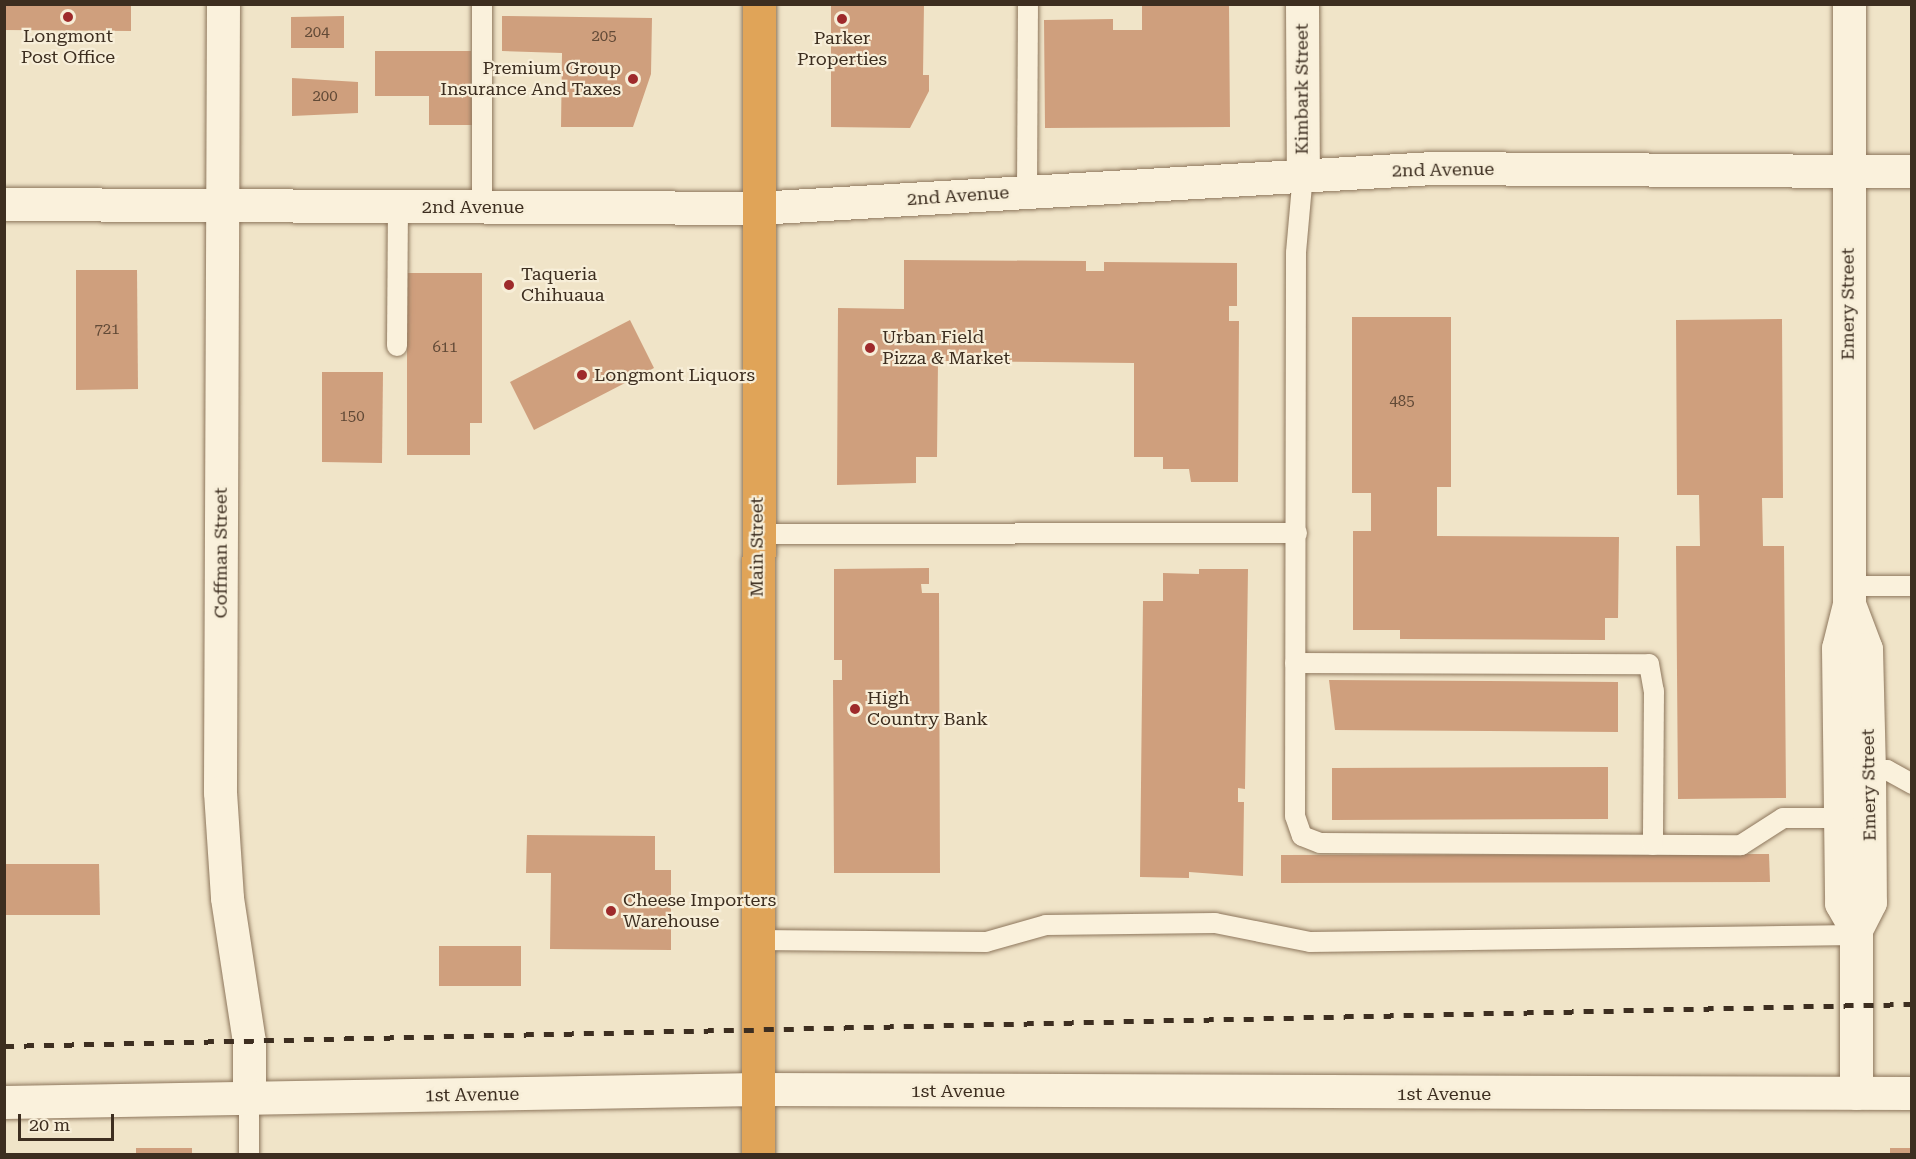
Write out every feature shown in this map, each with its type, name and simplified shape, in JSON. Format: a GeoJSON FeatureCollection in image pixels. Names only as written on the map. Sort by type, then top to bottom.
{"type":"FeatureCollection","features":[{"type":"Feature","properties":{"kind":"highway","name":"Main Street"},"geometry":{"type":"LineString","coordinates":[[758,1155],[756,940],[759,4]]}},
{"type":"Feature","properties":{"kind":"street","name":"Coffman Street"},"geometry":{"type":"LineString","coordinates":[[223,4],[220,792],[226,898],[249,1041],[249,1100]]}},
{"type":"Feature","properties":{"kind":"street","name":"Kimbark Street"},"geometry":{"type":"LineString","coordinates":[[1302,4],[1303,174]]}},
{"type":"Feature","properties":{"kind":"street","name":"Emery Street"},"geometry":{"type":"LineString","coordinates":[[1850,4],[1847,170],[1849,595],[1838,648],[1841,903],[1856,932]]}},
{"type":"Feature","properties":{"kind":"street","name":"2nd Avenue"},"geometry":{"type":"LineString","coordinates":[[4,204],[757,208],[1432,168],[1911,171]]}},
{"type":"Feature","properties":{"kind":"street","name":"Emery Street"},"geometry":{"type":"LineString","coordinates":[[1849,595],[1866,649],[1869,770],[1870,902],[1856,932],[1856,1093]]}},
{"type":"Feature","properties":{"kind":"street","name":"1st Avenue"},"geometry":{"type":"LineString","coordinates":[[4,1102],[249,1100],[758,1089],[1911,1092]]}},
{"type":"Feature","properties":{"kind":"lane"},"geometry":{"type":"LineString","coordinates":[[482,4],[482,207]]}},
{"type":"Feature","properties":{"kind":"lane"},"geometry":{"type":"LineString","coordinates":[[1027,192],[1028,4]]}},
{"type":"Feature","properties":{"kind":"lane"},"geometry":{"type":"LineString","coordinates":[[1303,174],[1296,253],[1295,663],[1295,816],[1302,836],[1320,843],[1741,844],[1783,818],[1840,818]]}},
{"type":"Feature","properties":{"kind":"lane"},"geometry":{"type":"LineString","coordinates":[[397,346],[398,207]]}},
{"type":"Feature","properties":{"kind":"lane"},"geometry":{"type":"LineString","coordinates":[[757,534],[1297,533]]}},
{"type":"Feature","properties":{"kind":"lane"},"geometry":{"type":"LineString","coordinates":[[1849,595],[1911,586]]}},
{"type":"Feature","properties":{"kind":"lane"},"geometry":{"type":"LineString","coordinates":[[1295,663],[1649,664],[1654,691],[1653,845]]}},
{"type":"Feature","properties":{"kind":"lane"},"geometry":{"type":"LineString","coordinates":[[1869,770],[1887,770],[1911,784]]}},
{"type":"Feature","properties":{"kind":"lane"},"geometry":{"type":"LineString","coordinates":[[756,940],[986,942],[1046,926],[1215,923],[1310,942],[1856,932]]}},
{"type":"Feature","properties":{"kind":"lane"},"geometry":{"type":"LineString","coordinates":[[249,1100],[249,1155]]}},
{"type":"Feature","properties":{"kind":"building","name":"Longmont Post Office"},"geometry":{"type":"Polygon","coordinates":[[[4,4],[131,4],[131,31],[4,30],[4,4]]]}},
{"type":"Feature","properties":{"kind":"building"},"geometry":{"type":"Polygon","coordinates":[[[831,4],[924,4],[923,75],[929,75],[929,91],[910,128],[831,127],[831,4]]]}},
{"type":"Feature","properties":{"kind":"building"},"geometry":{"type":"Polygon","coordinates":[[[1142,4],[1229,4],[1230,127],[1045,128],[1044,20],[1113,19],[1113,30],[1142,30],[1142,4]]]}},
{"type":"Feature","properties":{"kind":"building"},"geometry":{"type":"Polygon","coordinates":[[[344,16],[344,48],[291,48],[291,17],[344,16]]]}},
{"type":"Feature","properties":{"kind":"building"},"geometry":{"type":"Polygon","coordinates":[[[502,16],[652,18],[651,74],[633,127],[561,127],[562,53],[502,51],[502,16]]]}},
{"type":"Feature","properties":{"kind":"building"},"geometry":{"type":"Polygon","coordinates":[[[375,51],[471,51],[472,125],[429,125],[429,96],[375,96],[375,51]]]}},
{"type":"Feature","properties":{"kind":"building"},"geometry":{"type":"Polygon","coordinates":[[[292,78],[358,82],[358,113],[292,116],[292,78]]]}},
{"type":"Feature","properties":{"kind":"building"},"geometry":{"type":"Polygon","coordinates":[[[904,260],[1086,261],[1086,271],[1104,271],[1104,262],[1237,263],[1237,306],[1229,306],[1229,321],[1239,321],[1238,482],[1191,482],[1189,469],[1163,469],[1163,457],[1134,457],[1134,363],[938,361],[937,457],[916,457],[916,483],[837,485],[838,308],[904,309],[904,260]]]}},
{"type":"Feature","properties":{"kind":"building"},"geometry":{"type":"Polygon","coordinates":[[[76,270],[137,270],[138,389],[76,390],[76,270]]]}},
{"type":"Feature","properties":{"kind":"building"},"geometry":{"type":"Polygon","coordinates":[[[407,273],[482,273],[482,423],[470,423],[470,455],[407,455],[407,273]]]}},
{"type":"Feature","properties":{"kind":"building"},"geometry":{"type":"Polygon","coordinates":[[[1352,317],[1451,317],[1451,487],[1437,487],[1437,536],[1619,537],[1618,618],[1605,618],[1605,640],[1400,639],[1400,630],[1353,630],[1353,531],[1371,531],[1371,493],[1352,493],[1352,317]]]}},
{"type":"Feature","properties":{"kind":"building"},"geometry":{"type":"Polygon","coordinates":[[[1782,319],[1783,498],[1762,498],[1763,546],[1784,546],[1786,798],[1678,799],[1676,546],[1700,546],[1699,495],[1677,495],[1676,320],[1782,319]]]}},
{"type":"Feature","properties":{"kind":"building","name":"Longmont Liquors"},"geometry":{"type":"Polygon","coordinates":[[[630,320],[654,368],[534,430],[510,382],[630,320]]]}},
{"type":"Feature","properties":{"kind":"building"},"geometry":{"type":"Polygon","coordinates":[[[322,372],[383,372],[382,463],[322,462],[322,372]]]}},
{"type":"Feature","properties":{"kind":"building"},"geometry":{"type":"Polygon","coordinates":[[[929,568],[929,584],[921,584],[922,593],[939,593],[940,873],[834,873],[833,680],[842,680],[842,660],[834,660],[834,569],[929,568]]]}},
{"type":"Feature","properties":{"kind":"building"},"geometry":{"type":"Polygon","coordinates":[[[1199,569],[1248,569],[1245,789],[1238,788],[1238,802],[1244,802],[1243,876],[1189,872],[1189,878],[1140,877],[1143,601],[1163,601],[1163,573],[1199,574],[1199,569]]]}},
{"type":"Feature","properties":{"kind":"building"},"geometry":{"type":"Polygon","coordinates":[[[1329,680],[1618,682],[1618,732],[1335,730],[1329,680]]]}},
{"type":"Feature","properties":{"kind":"building"},"geometry":{"type":"Polygon","coordinates":[[[1608,767],[1608,819],[1332,820],[1332,768],[1608,767]]]}},
{"type":"Feature","properties":{"kind":"building","name":"Cheese Importers Warehouse"},"geometry":{"type":"Polygon","coordinates":[[[527,835],[655,836],[655,870],[671,870],[671,950],[550,949],[551,873],[526,873],[527,835]]]}},
{"type":"Feature","properties":{"kind":"building"},"geometry":{"type":"Polygon","coordinates":[[[1769,854],[1770,882],[1281,883],[1281,855],[1769,854]]]}},
{"type":"Feature","properties":{"kind":"building"},"geometry":{"type":"Polygon","coordinates":[[[4,864],[99,864],[100,915],[4,915],[4,864]]]}},
{"type":"Feature","properties":{"kind":"building"},"geometry":{"type":"Polygon","coordinates":[[[439,946],[521,946],[521,986],[439,986],[439,946]]]}},
{"type":"Feature","properties":{"kind":"building"},"geometry":{"type":"Polygon","coordinates":[[[136,1148],[192,1148],[192,1154],[136,1154],[136,1148]]]}},
{"type":"Feature","properties":{"kind":"building"},"geometry":{"type":"Polygon","coordinates":[[[1890,1148],[1912,1148],[1912,1154],[1890,1154],[1890,1148]]]}},
{"type":"Feature","properties":{"kind":"railway"},"geometry":{"type":"LineString","coordinates":[[4,1046],[1912,1004]]}},
{"type":"Feature","properties":{"kind":"place","name":"Longmont Post Office"},"geometry":{"type":"Point","coordinates":[68,17]}},
{"type":"Feature","properties":{"kind":"place","name":"Parker Properties"},"geometry":{"type":"Point","coordinates":[842,19]}},
{"type":"Feature","properties":{"kind":"place","name":"Premium Group Insurance And Taxes"},"geometry":{"type":"Point","coordinates":[633,79]}},
{"type":"Feature","properties":{"kind":"place","name":"Taqueria Chihuaua"},"geometry":{"type":"Point","coordinates":[509,285]}},
{"type":"Feature","properties":{"kind":"place","name":"Urban Field Pizza & Market"},"geometry":{"type":"Point","coordinates":[870,348]}},
{"type":"Feature","properties":{"kind":"place","name":"Longmont Liquors"},"geometry":{"type":"Point","coordinates":[582,375]}},
{"type":"Feature","properties":{"kind":"place","name":"High Country Bank"},"geometry":{"type":"Point","coordinates":[855,709]}},
{"type":"Feature","properties":{"kind":"place","name":"Cheese Importers Warehouse"},"geometry":{"type":"Point","coordinates":[611,911]}}]}
